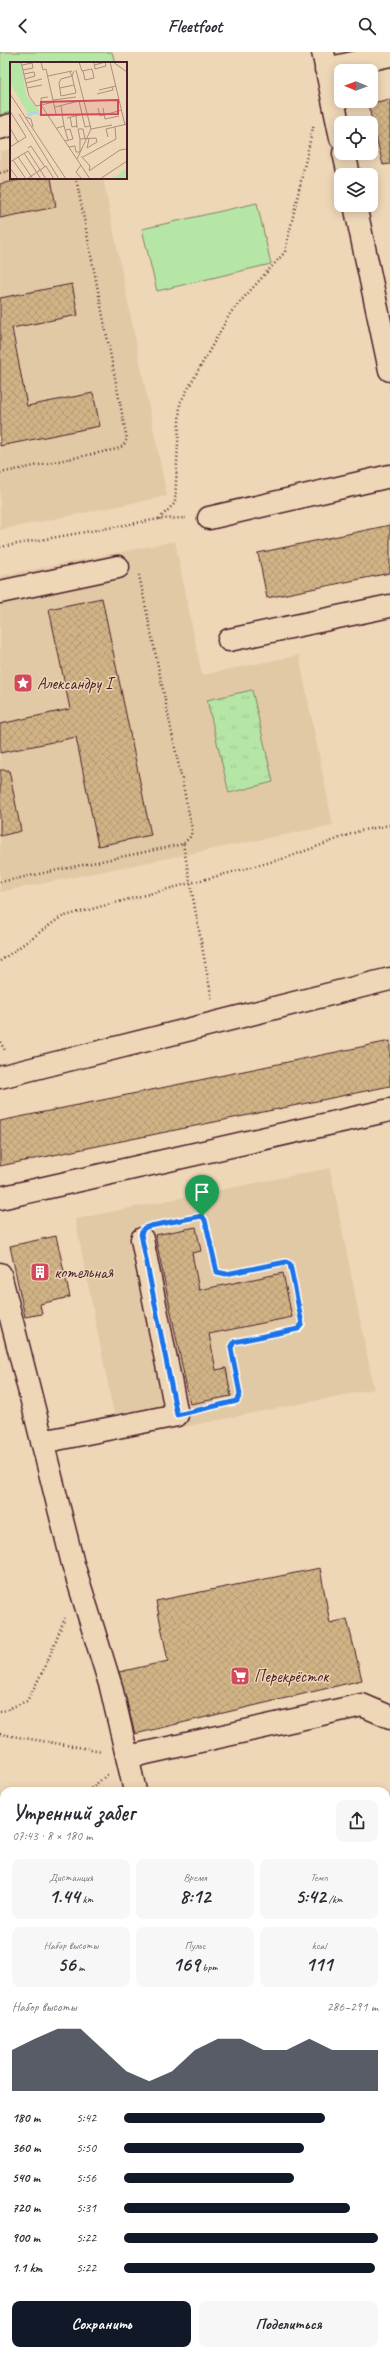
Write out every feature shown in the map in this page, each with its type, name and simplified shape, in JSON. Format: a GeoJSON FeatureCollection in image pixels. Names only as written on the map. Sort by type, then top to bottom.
{"type":"FeatureCollection","features":[{"type":"Feature","properties":{"kind":"street"},"geometry":{"type":"LineString","coordinates":[[336,116],[324,60],[390,55]]}},
{"type":"Feature","properties":{"kind":"street"},"geometry":{"type":"LineString","coordinates":[[0,128],[10,125]]}},
{"type":"Feature","properties":{"kind":"street"},"geometry":{"type":"LineString","coordinates":[[356,212],[390,370]]}},
{"type":"Feature","properties":{"kind":"street"},"geometry":{"type":"LineString","coordinates":[[209,518],[390,476]]}},
{"type":"Feature","properties":{"kind":"street"},"geometry":{"type":"LineString","coordinates":[[0,592],[118,567]]}},
{"type":"Feature","properties":{"kind":"street"},"geometry":{"type":"LineString","coordinates":[[229,640],[390,606]]}},
{"type":"Feature","properties":{"kind":"street"},"geometry":{"type":"LineString","coordinates":[[0,1077],[217,1024],[390,979]]}},
{"type":"Feature","properties":{"kind":"street"},"geometry":{"type":"LineString","coordinates":[[0,1198],[390,1110]]}},
{"type":"Feature","properties":{"kind":"street"},"geometry":{"type":"LineString","coordinates":[[42,1442],[177,1415],[142,1239]]}},
{"type":"Feature","properties":{"kind":"street"},"geometry":{"type":"LineString","coordinates":[[0,1274],[73,1564],[111,1687],[134,1787]]}},
{"type":"Feature","properties":{"kind":"street"},"geometry":{"type":"LineString","coordinates":[[128,1757],[362,1705],[390,1717]]}},
{"type":"Feature","properties":{"kind":"path"},"geometry":{"type":"LineString","coordinates":[[159,519],[175,503],[180,403],[231,312],[285,252],[314,122]]}},
{"type":"Feature","properties":{"kind":"path"},"geometry":{"type":"LineString","coordinates":[[0,173],[10,170]]}},
{"type":"Feature","properties":{"kind":"path"},"geometry":{"type":"LineString","coordinates":[[0,473],[118,450],[123,446],[127,439],[76,179]]}},
{"type":"Feature","properties":{"kind":"path"},"geometry":{"type":"LineString","coordinates":[[0,547],[159,519],[209,518]]}},
{"type":"Feature","properties":{"kind":"path"},"geometry":{"type":"LineString","coordinates":[[0,882],[183,844],[191,836],[192,829],[141,581],[138,573],[129,567],[118,567]]}},
{"type":"Feature","properties":{"kind":"path"},"geometry":{"type":"LineString","coordinates":[[0,961],[61,917],[286,858],[359,831],[390,825]]}},
{"type":"Feature","properties":{"kind":"path"},"geometry":{"type":"LineString","coordinates":[[183,844],[217,1024]]}},
{"type":"Feature","properties":{"kind":"path"},"geometry":{"type":"LineString","coordinates":[[142,1239],[141,1234],[144,1228],[202,1216],[205,1220],[217,1272],[226,1274],[286,1262],[290,1264],[293,1275],[302,1321],[301,1327],[234,1342],[231,1348],[240,1394],[237,1401],[177,1415]]}},
{"type":"Feature","properties":{"kind":"path"},"geometry":{"type":"LineString","coordinates":[[0,1712],[27,1701],[46,1667],[65,1619],[66,1611]]}},
{"type":"Feature","properties":{"kind":"path"},"geometry":{"type":"LineString","coordinates":[[0,1734],[128,1757]]}},
{"type":"Feature","properties":{"kind":"path"},"geometry":{"type":"LineString","coordinates":[[93,1787],[128,1757]]}},
{"type":"Feature","properties":{"kind":"shaded area"},"geometry":{"type":"Polygon","coordinates":[[[10,149],[10,179],[103,179],[167,496],[0,530],[0,151],[10,149]]]}},
{"type":"Feature","properties":{"kind":"shaded area"},"geometry":{"type":"Polygon","coordinates":[[[175,541],[202,675],[299,655],[333,825],[0,892],[0,576],[175,541]]]}},
{"type":"Feature","properties":{"kind":"shaded area"},"geometry":{"type":"Polygon","coordinates":[[[330,1168],[374,1389],[119,1440],[75,1219],[330,1168]]]}},
{"type":"Feature","properties":{"kind":"green space"},"geometry":{"type":"Polygon","coordinates":[[[0,52],[112,52],[115,62],[10,62],[10,112],[0,115],[0,52]]]}},
{"type":"Feature","properties":{"kind":"green space"},"geometry":{"type":"Polygon","coordinates":[[[257,203],[271,264],[157,291],[142,229],[257,203]]]}},
{"type":"Feature","properties":{"kind":"green space"},"geometry":{"type":"Polygon","coordinates":[[[252,690],[273,782],[229,793],[207,700],[252,690]]]}},
{"type":"Feature","properties":{"kind":"building"},"geometry":{"type":"Polygon","coordinates":[[[390,99],[390,164],[383,165],[378,145],[378,116],[371,116],[369,108],[378,108],[378,102],[390,99]]]}},
{"type":"Feature","properties":{"kind":"building"},"geometry":{"type":"Polygon","coordinates":[[[24,179],[51,179],[56,207],[0,218],[0,184],[24,179]]]}},
{"type":"Feature","properties":{"kind":"building"},"geometry":{"type":"Polygon","coordinates":[[[72,284],[78,315],[12,328],[27,406],[93,393],[100,426],[0,446],[0,298],[72,284]]]}},
{"type":"Feature","properties":{"kind":"building"},"geometry":{"type":"Polygon","coordinates":[[[390,525],[390,573],[267,598],[258,553],[390,525]]]}},
{"type":"Feature","properties":{"kind":"building"},"geometry":{"type":"Polygon","coordinates":[[[102,598],[151,835],[98,846],[76,737],[0,753],[0,724],[70,709],[49,609],[102,598]]]}},
{"type":"Feature","properties":{"kind":"building"},"geometry":{"type":"Polygon","coordinates":[[[0,770],[9,770],[21,831],[0,836],[0,770]]]}},
{"type":"Feature","properties":{"kind":"building"},"geometry":{"type":"Polygon","coordinates":[[[390,1041],[390,1086],[0,1166],[0,1121],[390,1041]]]}},
{"type":"Feature","properties":{"kind":"building"},"geometry":{"type":"Polygon","coordinates":[[[196,1227],[201,1251],[192,1253],[199,1290],[283,1273],[292,1317],[209,1334],[216,1370],[226,1368],[231,1396],[190,1404],[155,1235],[196,1227]]]}},
{"type":"Feature","properties":{"kind":"building","name":"котельная"},"geometry":{"type":"Polygon","coordinates":[[[56,1236],[70,1297],[40,1304],[42,1314],[25,1317],[10,1246],[56,1236]]]}},
{"type":"Feature","properties":{"kind":"building","name":"Перекрёсток"},"geometry":{"type":"Polygon","coordinates":[[[320,1568],[330,1623],[347,1619],[362,1680],[135,1734],[119,1672],[168,1661],[156,1601],[320,1568]]]}},
{"type":"Feature","properties":{"kind":"place","name":"Александру I"},"geometry":{"type":"Point","coordinates":[23,683]}},
{"type":"Feature","properties":{"kind":"place","name":"котельная"},"geometry":{"type":"Point","coordinates":[40,1272]}},
{"type":"Feature","properties":{"kind":"place","name":"Перекрёсток"},"geometry":{"type":"Point","coordinates":[240,1676]}},
{"type":"Feature","properties":{"kind":"route"},"geometry":{"type":"LineString","coordinates":[[202,1216],[205,1220],[217,1272],[226,1274],[286,1262],[290,1264],[292,1267],[302,1324],[298,1329],[234,1342],[231,1348],[240,1398],[234,1403],[177,1415],[141,1234],[144,1228],[150,1226],[202,1216]]}}]}
